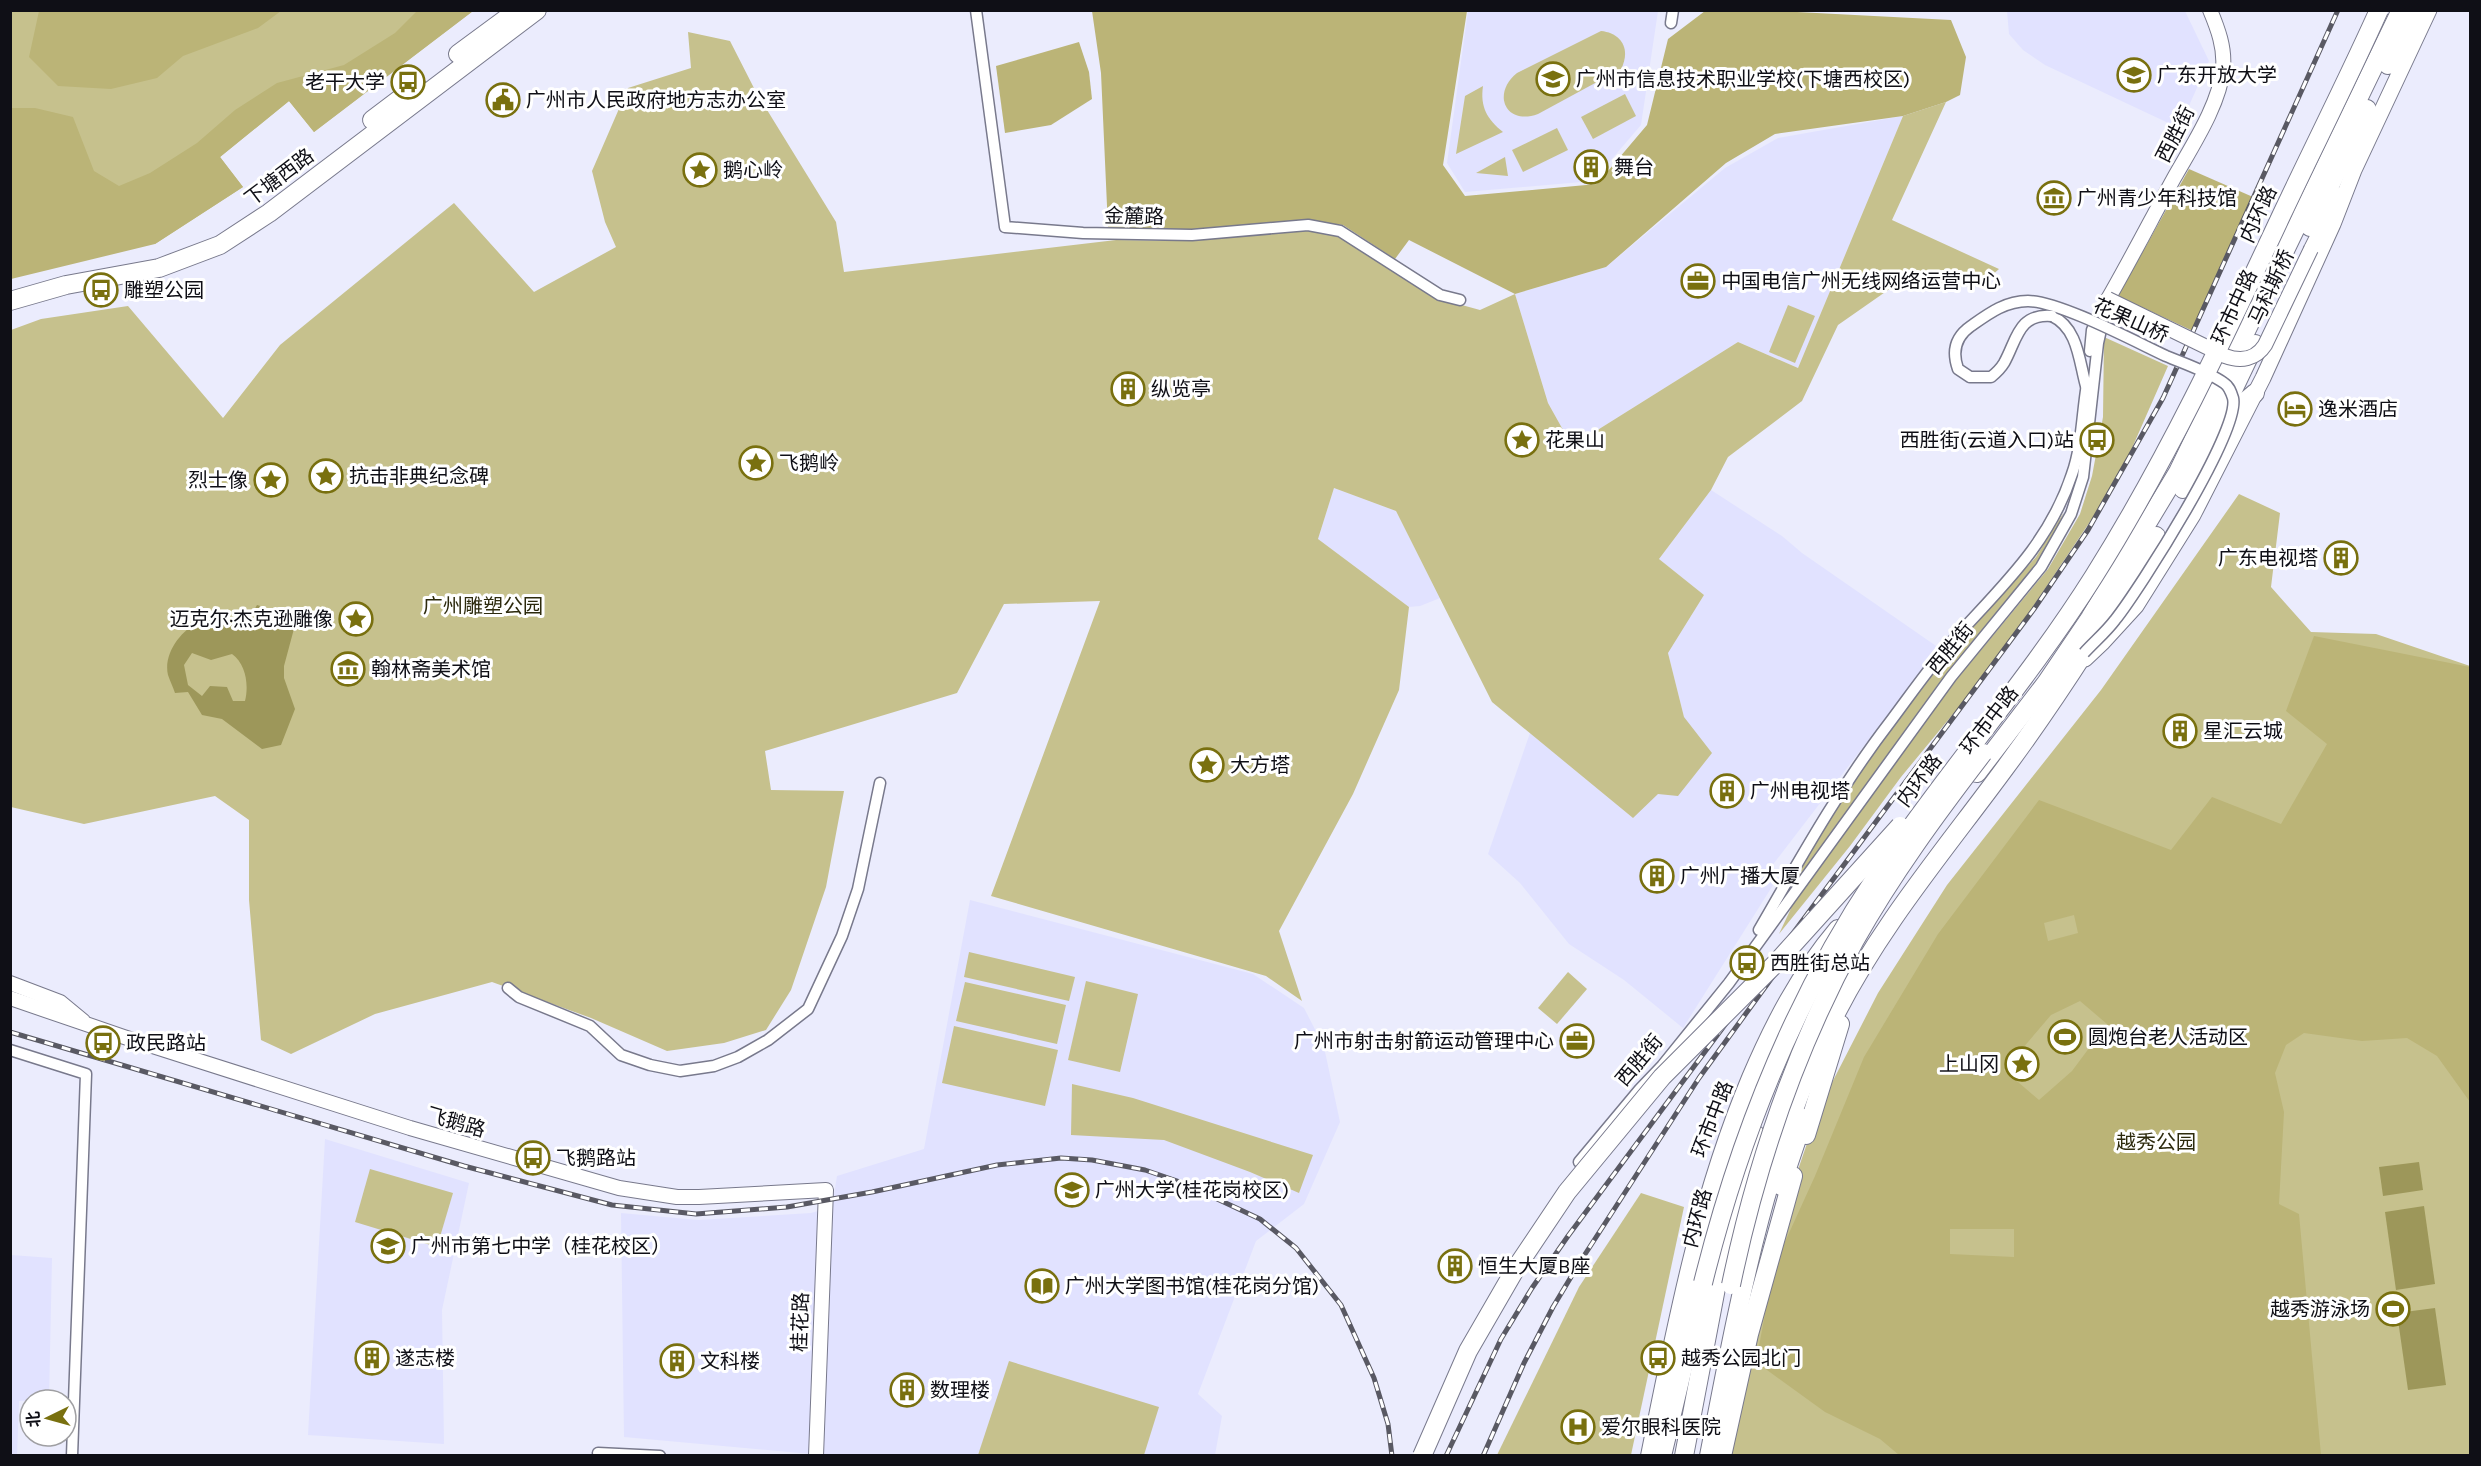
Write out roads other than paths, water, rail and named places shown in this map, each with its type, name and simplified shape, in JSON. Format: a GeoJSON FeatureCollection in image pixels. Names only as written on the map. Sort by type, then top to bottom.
{"type":"FeatureCollection","features":[{"type":"Feature","properties":{"kind":"highway","name":"下塘西路"},"geometry":{"type":"LineString","coordinates":[[10,288],[50,276],[156,257],[190,245],[224,229],[277,193],[516,10]]}},
{"type":"Feature","properties":{"kind":"highway","name":"下塘西路"},"geometry":{"type":"LineString","coordinates":[[10,301],[66,285],[159,268],[220,244],[269,213],[537,10]]}},
{"type":"Feature","properties":{"kind":"highway","name":"内环路"},"geometry":{"type":"LineString","coordinates":[[1672,1455],[1703,1283],[1725,1201],[1751,1121],[1783,1043],[1830,952],[1876,877],[2065,620],[2162,461],[2234,318],[2379,10]]}},
{"type":"Feature","properties":{"kind":"highway"},"geometry":{"type":"LineString","coordinates":[[1811,961],[1868,882],[1926,825],[2052,646],[2096,579],[2147,494],[2212,376],[2385,10]]}},
{"type":"Feature","properties":{"kind":"highway","name":"内环路"},"geometry":{"type":"LineString","coordinates":[[1702,1455],[1731,1285],[1753,1190],[1778,1111],[1821,1007],[1856,939],[1912,849],[2065,640],[2145,513],[2225,361],[2390,10]]}},
{"type":"Feature","properties":{"kind":"highway","name":"环市中路"},"geometry":{"type":"LineString","coordinates":[[1650,1455],[1697,1236],[1718,1163],[1744,1095],[1774,1028],[1811,961],[1852,914],[1885,890],[1926,825],[2046,683],[2096,609],[2144,531],[2208,412],[2322,170],[2401,10]]}},
{"type":"Feature","properties":{"kind":"highway","name":"环市中路"},"geometry":{"type":"LineString","coordinates":[[1709,1455],[1744,1282],[1778,1154],[1810,1069],[1856,976],[1888,924],[2011,760],[2074,669],[2141,562],[2216,426],[2332,179],[2416,10]]}},
{"type":"Feature","properties":{"kind":"highway"},"geometry":{"type":"LineString","coordinates":[[2360,63],[2381,53]]}},
{"type":"Feature","properties":{"kind":"highway"},"geometry":{"type":"LineString","coordinates":[[2216,426],[2255,393]]}},
{"type":"Feature","properties":{"kind":"highway"},"geometry":{"type":"LineString","coordinates":[[1422,1455],[1468,1351],[1515,1268],[1567,1192],[1662,1077],[1778,961],[1979,738]]}},
{"type":"Feature","properties":{"kind":"highway"},"geometry":{"type":"LineString","coordinates":[[1684,1455],[1720,1267],[1741,1185],[1760,1125],[1794,1038],[1820,986],[1838,956],[1885,890]]}},
{"type":"Feature","properties":{"kind":"highway"},"geometry":{"type":"LineString","coordinates":[[1715,1455],[1749,1294],[1784,1175],[1838,1018],[1856,976]]}},
{"type":"Feature","properties":{"kind":"highway"},"geometry":{"type":"LineString","coordinates":[[1722,1455],[1749,1334],[1779,1219],[1856,976]]}},
{"type":"Feature","properties":{"kind":"highway"},"geometry":{"type":"LineString","coordinates":[[1662,1455],[1703,1283]]}},
{"type":"Feature","properties":{"kind":"main road"},"geometry":{"type":"LineString","coordinates":[[2074,669],[2125,620],[2148,588],[2193,514],[2255,393],[2332,224],[2354,170],[2429,10]]}},
{"type":"Feature","properties":{"kind":"street","name":"金麓路"},"geometry":{"type":"LineString","coordinates":[[976,10],[1005,227],[1083,233],[1192,235],[1308,225],[1340,231],[1440,295],[1460,300]]}},
{"type":"Feature","properties":{"kind":"street"},"geometry":{"type":"LineString","coordinates":[[1671,23],[1673,10]]}},
{"type":"Feature","properties":{"kind":"street","name":"西胜街"},"geometry":{"type":"LineString","coordinates":[[1729,983],[1803,853],[1882,733],[1953,640],[1994,599],[2040,542],[2059,507],[2073,474],[2092,330],[2192,146],[2219,89],[2223,54],[2218,30],[2210,10]]}},
{"type":"Feature","properties":{"kind":"street","name":"马科斯桥"},"geometry":{"type":"LineString","coordinates":[[2108,299],[2225,356],[2238,359],[2252,357],[2259,353],[2265,345],[2311,249],[2354,170]]}},
{"type":"Feature","properties":{"kind":"street","name":"西胜街"},"geometry":{"type":"LineString","coordinates":[[1580,1162],[1729,983],[1951,677],[2041,567],[2071,514],[2083,477],[2098,343],[2108,299]]}},
{"type":"Feature","properties":{"kind":"street","name":"花果山桥"},"geometry":{"type":"LineString","coordinates":[[2084,653],[2115,620],[2173,532],[2228,428],[2234,400],[2225,383],[2201,371],[2068,312],[2036,302],[2018,302],[1996,309],[1962,332],[1956,342],[1954,354],[1958,369],[1970,377],[1991,377],[2003,365],[2020,329],[2030,319],[2042,315],[2052,316],[2062,321],[2074,338],[2086,386]]}},
{"type":"Feature","properties":{"kind":"street"},"geometry":{"type":"LineString","coordinates":[[508,988],[519,998],[590,1026],[621,1055],[650,1065],[680,1071],[714,1066],[738,1057],[768,1040],[808,1009],[842,936],[858,889],[880,783]]}},
{"type":"Feature","properties":{"kind":"street"},"geometry":{"type":"LineString","coordinates":[[10,983],[60,1002],[70,1008],[87,1025]]}},
{"type":"Feature","properties":{"kind":"street","name":"飞鹅路"},"geometry":{"type":"LineString","coordinates":[[10,998],[87,1025],[410,1128],[619,1188],[699,1197],[826,1190]]}},
{"type":"Feature","properties":{"kind":"street"},"geometry":{"type":"LineString","coordinates":[[10,1050],[86,1074],[72,1455]]}},
{"type":"Feature","properties":{"kind":"street","name":"桂花路"},"geometry":{"type":"LineString","coordinates":[[816,1455],[826,1190]]}},
{"type":"Feature","properties":{"kind":"street"},"geometry":{"type":"LineString","coordinates":[[598,1453],[660,1455]]}},
{"type":"Feature","properties":{"kind":"railway"},"geometry":{"type":"LineString","coordinates":[[1446,1456],[1501,1339],[1532,1288],[1568,1236],[2034,609],[2088,530],[2163,398],[2338,10]]}},
{"type":"Feature","properties":{"kind":"railway"},"geometry":{"type":"LineString","coordinates":[[1483,1456],[1524,1363],[1580,1262],[1699,1078],[1819,913]]}},
{"type":"Feature","properties":{"kind":"railway"},"geometry":{"type":"LineString","coordinates":[[10,1032],[464,1166],[612,1205],[696,1214],[787,1207],[872,1192],[997,1165],[1061,1158],[1092,1160],[1145,1170],[1183,1183],[1260,1219],[1296,1248],[1341,1305],[1374,1378],[1388,1424],[1392,1456]]}},
{"type":"Feature","properties":{"kind":"place","name":"广东开放大学"},"geometry":{"type":"Point","coordinates":[2134,75]}},
{"type":"Feature","properties":{"kind":"place","name":"广州市信息技术职业学校(下塘西校区)"},"geometry":{"type":"Point","coordinates":[1553,79]}},
{"type":"Feature","properties":{"kind":"place","name":"老干大学"},"geometry":{"type":"Point","coordinates":[408,82]}},
{"type":"Feature","properties":{"kind":"place","name":"广州市人民政府地方志办公室"},"geometry":{"type":"Point","coordinates":[503,100]}},
{"type":"Feature","properties":{"kind":"place","name":"舞台"},"geometry":{"type":"Point","coordinates":[1591,167]}},
{"type":"Feature","properties":{"kind":"place","name":"鹅心岭"},"geometry":{"type":"Point","coordinates":[700,170]}},
{"type":"Feature","properties":{"kind":"place","name":"广州青少年科技馆"},"geometry":{"type":"Point","coordinates":[2054,198]}},
{"type":"Feature","properties":{"kind":"place","name":"中国电信广州无线网络运营中心"},"geometry":{"type":"Point","coordinates":[1698,281]}},
{"type":"Feature","properties":{"kind":"place","name":"雕塑公园"},"geometry":{"type":"Point","coordinates":[101,290]}},
{"type":"Feature","properties":{"kind":"place","name":"纵览亭"},"geometry":{"type":"Point","coordinates":[1128,389]}},
{"type":"Feature","properties":{"kind":"place","name":"逸米酒店"},"geometry":{"type":"Point","coordinates":[2295,409]}},
{"type":"Feature","properties":{"kind":"place","name":"花果山"},"geometry":{"type":"Point","coordinates":[1522,440]}},
{"type":"Feature","properties":{"kind":"place","name":"西胜街(云道入口)站"},"geometry":{"type":"Point","coordinates":[2097,440]}},
{"type":"Feature","properties":{"kind":"place","name":"飞鹅岭"},"geometry":{"type":"Point","coordinates":[756,463]}},
{"type":"Feature","properties":{"kind":"place","name":"抗击非典纪念碑"},"geometry":{"type":"Point","coordinates":[326,476]}},
{"type":"Feature","properties":{"kind":"place","name":"烈士像"},"geometry":{"type":"Point","coordinates":[271,480]}},
{"type":"Feature","properties":{"kind":"place","name":"广东电视塔"},"geometry":{"type":"Point","coordinates":[2341,558]}},
{"type":"Feature","properties":{"kind":"place","name":"迈克尔·杰克逊雕像"},"geometry":{"type":"Point","coordinates":[356,619]}},
{"type":"Feature","properties":{"kind":"place","name":"翰林斋美术馆"},"geometry":{"type":"Point","coordinates":[348,669]}},
{"type":"Feature","properties":{"kind":"place","name":"星汇云城"},"geometry":{"type":"Point","coordinates":[2180,731]}},
{"type":"Feature","properties":{"kind":"place","name":"大方塔"},"geometry":{"type":"Point","coordinates":[1207,765]}},
{"type":"Feature","properties":{"kind":"place","name":"广州电视塔"},"geometry":{"type":"Point","coordinates":[1727,791]}},
{"type":"Feature","properties":{"kind":"place","name":"广州广播大厦"},"geometry":{"type":"Point","coordinates":[1657,876]}},
{"type":"Feature","properties":{"kind":"place","name":"西胜街总站"},"geometry":{"type":"Point","coordinates":[1747,963]}},
{"type":"Feature","properties":{"kind":"place","name":"圆炮台老人活动区"},"geometry":{"type":"Point","coordinates":[2065,1037]}},
{"type":"Feature","properties":{"kind":"place","name":"广州市射击射箭运动管理中心"},"geometry":{"type":"Point","coordinates":[1577,1041]}},
{"type":"Feature","properties":{"kind":"place","name":"政民路站"},"geometry":{"type":"Point","coordinates":[103,1043]}},
{"type":"Feature","properties":{"kind":"place","name":"上山冈"},"geometry":{"type":"Point","coordinates":[2022,1064]}},
{"type":"Feature","properties":{"kind":"place","name":"飞鹅路站"},"geometry":{"type":"Point","coordinates":[533,1158]}},
{"type":"Feature","properties":{"kind":"place","name":"广州大学(桂花岗校区)"},"geometry":{"type":"Point","coordinates":[1072,1190]}},
{"type":"Feature","properties":{"kind":"place","name":"广州市第七中学（桂花校区）"},"geometry":{"type":"Point","coordinates":[388,1246]}},
{"type":"Feature","properties":{"kind":"place","name":"恒生大厦B座"},"geometry":{"type":"Point","coordinates":[1455,1266]}},
{"type":"Feature","properties":{"kind":"place","name":"广州大学图书馆(桂花岗分馆)"},"geometry":{"type":"Point","coordinates":[1042,1286]}},
{"type":"Feature","properties":{"kind":"place","name":"越秀游泳场"},"geometry":{"type":"Point","coordinates":[2393,1309]}},
{"type":"Feature","properties":{"kind":"place","name":"遂志楼"},"geometry":{"type":"Point","coordinates":[372,1358]}},
{"type":"Feature","properties":{"kind":"place","name":"越秀公园北门"},"geometry":{"type":"Point","coordinates":[1658,1358]}},
{"type":"Feature","properties":{"kind":"place","name":"文科楼"},"geometry":{"type":"Point","coordinates":[677,1361]}},
{"type":"Feature","properties":{"kind":"place","name":"数理楼"},"geometry":{"type":"Point","coordinates":[907,1390]}},
{"type":"Feature","properties":{"kind":"place","name":"爱尔眼科医院"},"geometry":{"type":"Point","coordinates":[1578,1427]}},
{"type":"Feature","properties":{"kind":"park label","name":"广州雕塑公园"},"geometry":{"type":"Point","coordinates":[483,606]}},
{"type":"Feature","properties":{"kind":"park label","name":"越秀公园"},"geometry":{"type":"Point","coordinates":[2156,1142]}}]}
